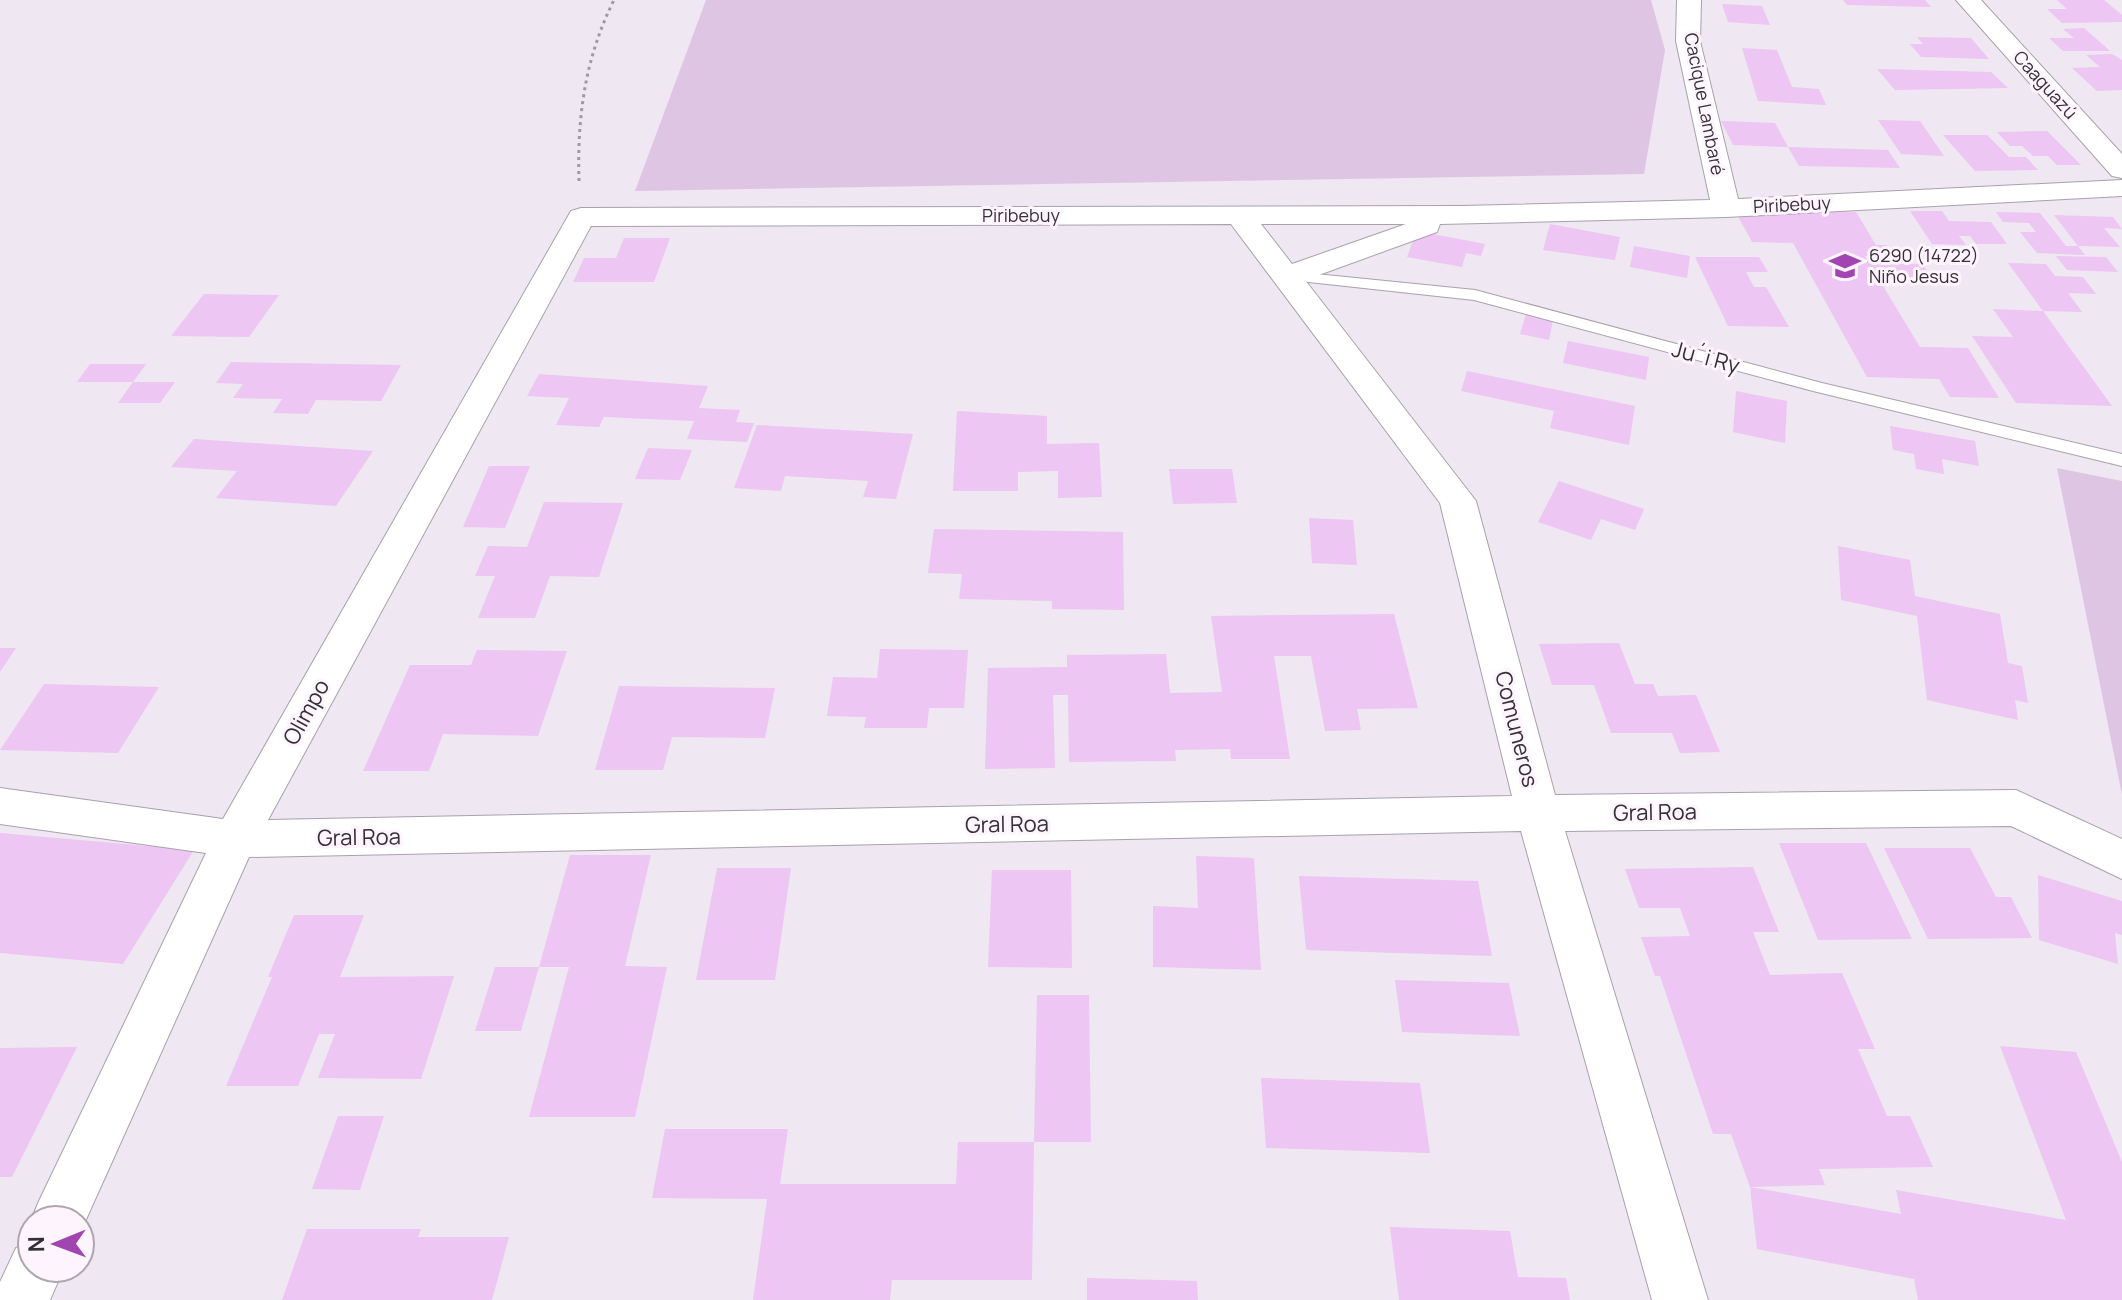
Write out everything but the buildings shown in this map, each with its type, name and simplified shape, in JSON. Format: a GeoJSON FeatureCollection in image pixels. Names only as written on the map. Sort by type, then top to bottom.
{"type":"FeatureCollection","features":[{"type":"Feature","properties":{"kind":"street","name":"Cacique Lambaré"},"geometry":{"type":"LineString","coordinates":[[1689,0],[1688,41],[1726,208]]}},
{"type":"Feature","properties":{"kind":"street","name":"Caaguazú"},"geometry":{"type":"LineString","coordinates":[[1968,0],[2122,170]]}},
{"type":"Feature","properties":{"kind":"street","name":"Piribebuy"},"geometry":{"type":"LineString","coordinates":[[581,217],[1462,215],[1726,208],[2122,188]]}},
{"type":"Feature","properties":{"kind":"street","name":"Piribebuy"},"geometry":{"type":"LineString","coordinates":[[1286,276],[1462,215]]}},
{"type":"Feature","properties":{"kind":"street","name":"Comuneros"},"geometry":{"type":"LineString","coordinates":[[1240,216],[1458,501],[1538,813],[1680,1300]]}},
{"type":"Feature","properties":{"kind":"street","name":"Olimpo"},"geometry":{"type":"LineString","coordinates":[[65,1204],[235,839],[581,217]]}},
{"type":"Feature","properties":{"kind":"street","name":"Gral Roa"},"geometry":{"type":"LineString","coordinates":[[0,806],[235,839],[1538,813],[2016,808],[2122,860]]}},
{"type":"Feature","properties":{"kind":"lane","name":"Ju´i Ry"},"geometry":{"type":"LineString","coordinates":[[1286,276],[1475,295],[1819,387],[2122,460]]}},
{"type":"Feature","properties":{"kind":"path"},"geometry":{"type":"LineString","coordinates":[[581,217],[578,154],[589,59],[601,23],[614,0]]}},
{"type":"Feature","properties":{"kind":"shaded area"},"geometry":{"type":"Polygon","coordinates":[[[706,0],[1651,0],[1665,50],[1644,174],[635,191],[706,0]]]}},
{"type":"Feature","properties":{"kind":"shaded area"},"geometry":{"type":"Polygon","coordinates":[[[2057,468],[2122,481],[2122,795],[2057,468]]]}},
{"type":"Feature","properties":{"kind":"place","name":"6290 (14722) Niño Jesus"},"geometry":{"type":"Point","coordinates":[1845,266]}}]}
